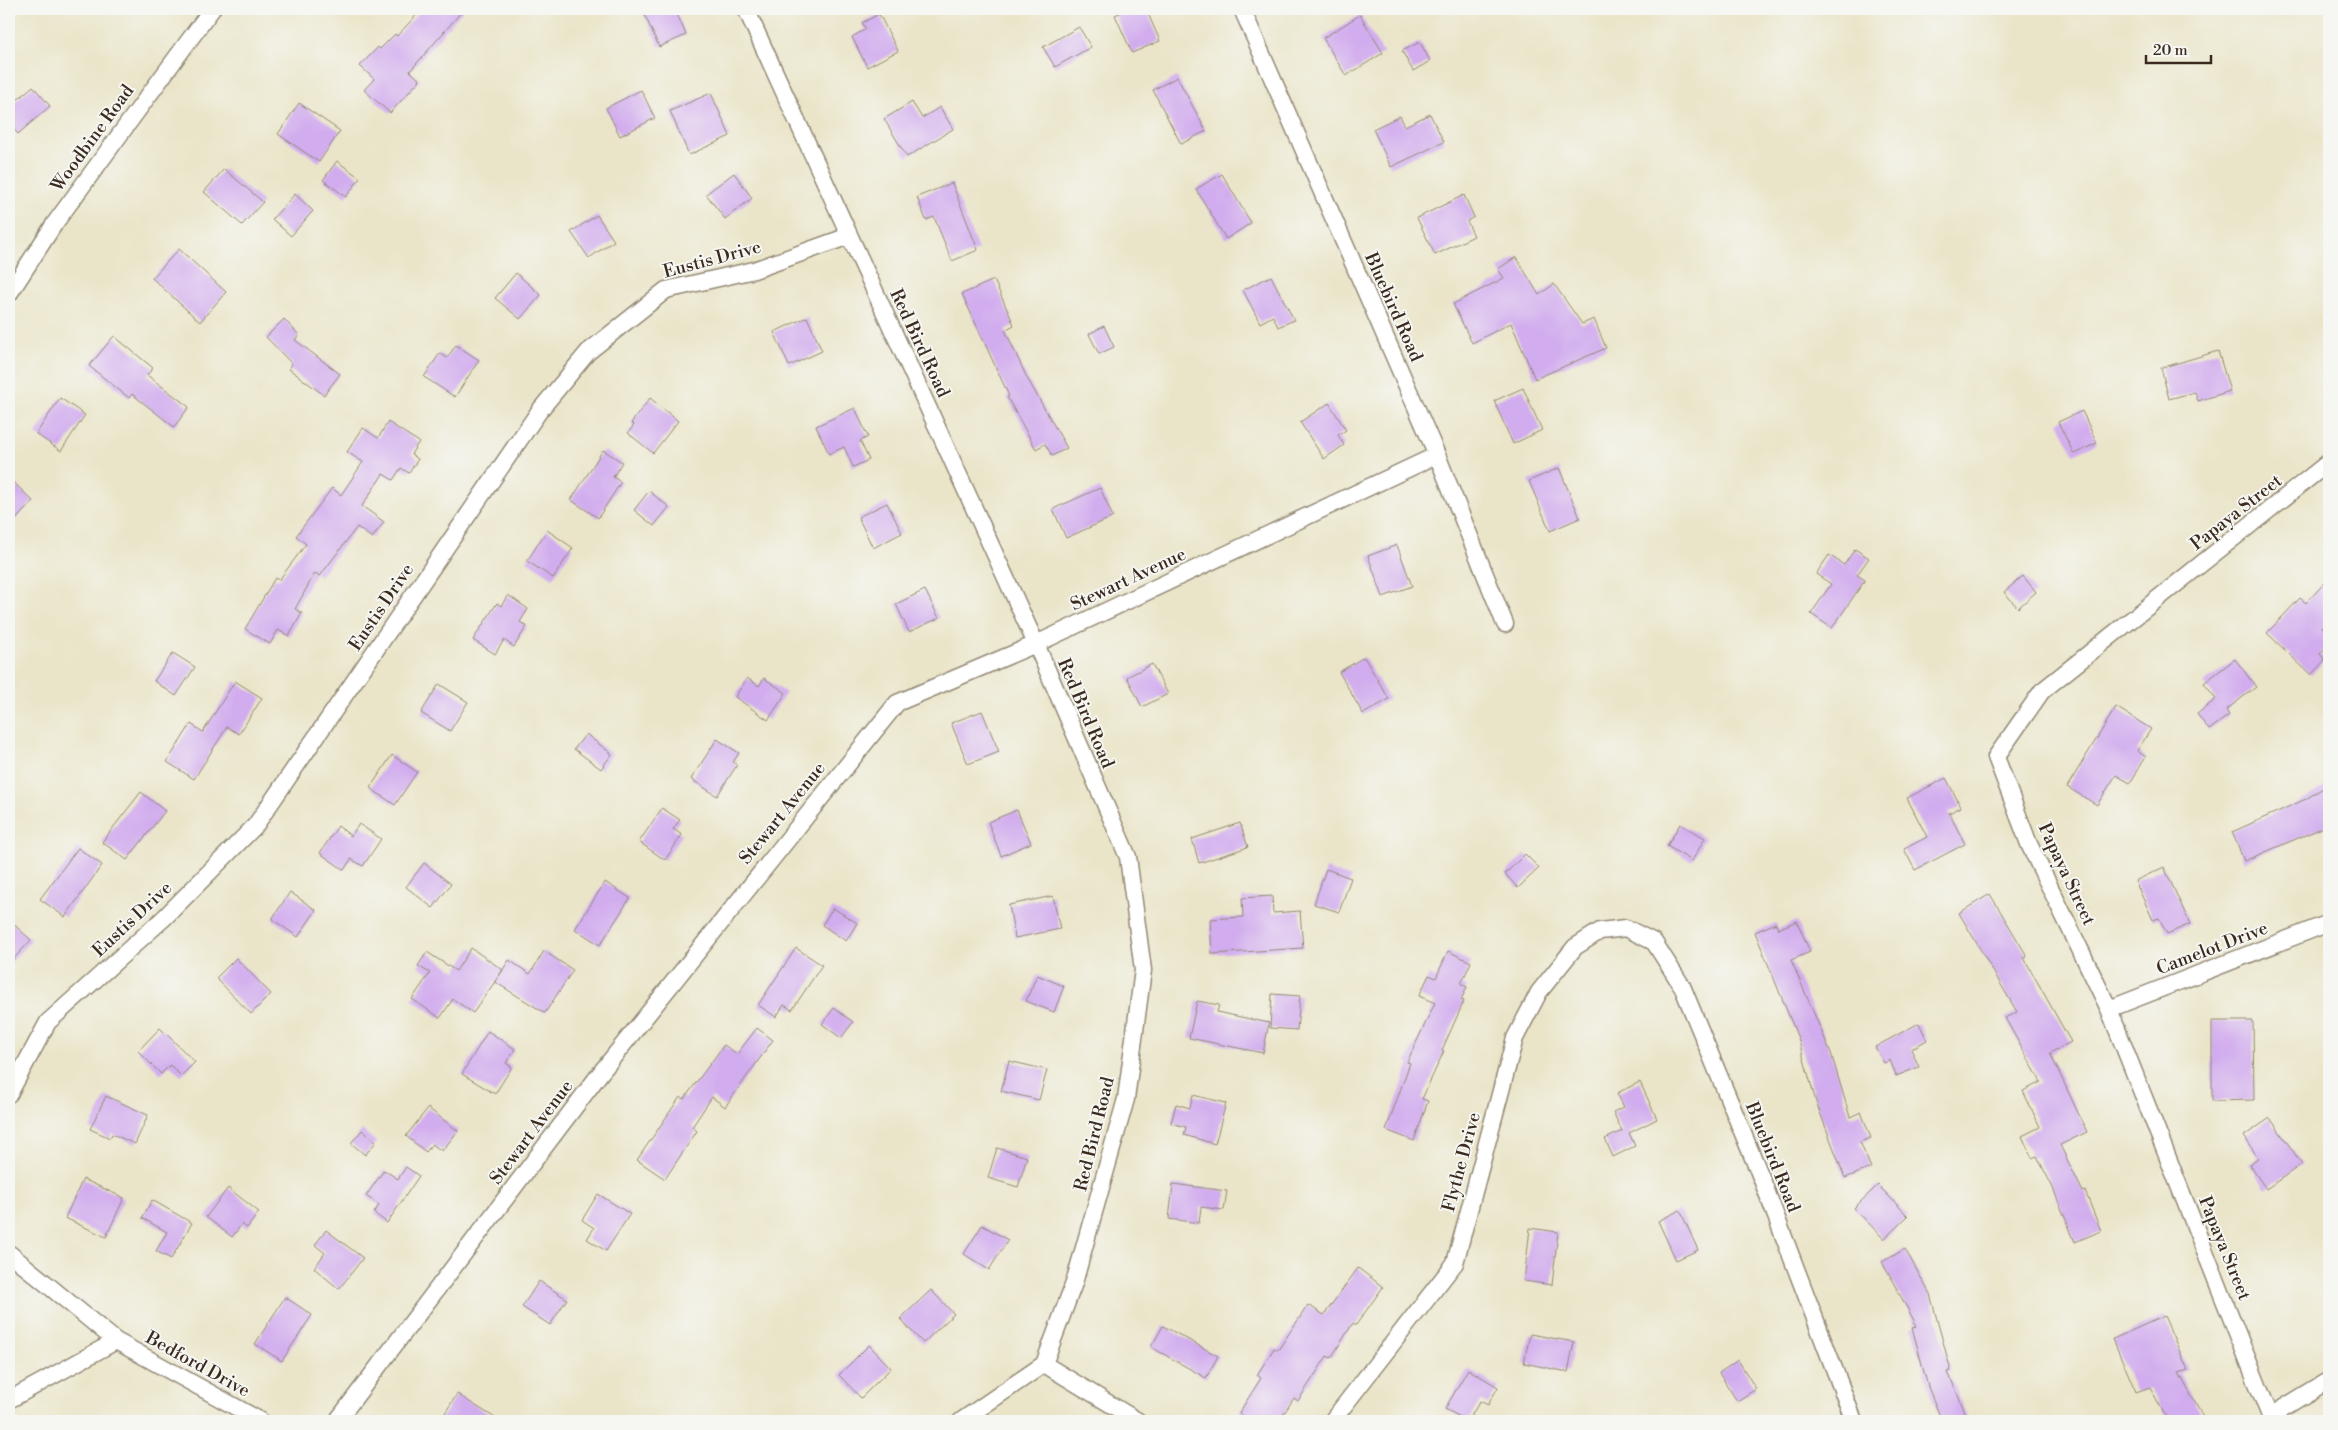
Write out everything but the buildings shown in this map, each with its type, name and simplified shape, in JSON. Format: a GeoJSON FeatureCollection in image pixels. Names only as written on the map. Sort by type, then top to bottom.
{"type":"FeatureCollection","features":[{"type":"Feature","properties":{"kind":"street","name":"Woodbine Road"},"geometry":{"type":"LineString","coordinates":[[9,294],[55,223],[212,9]]}},
{"type":"Feature","properties":{"kind":"street","name":"Red Bird Road"},"geometry":{"type":"LineString","coordinates":[[746,9],[1036,644],[1128,857],[1143,970],[1126,1099],[1074,1283],[1044,1364]]}},
{"type":"Feature","properties":{"kind":"street","name":"Bluebird Road"},"geometry":{"type":"LineString","coordinates":[[1242,9],[1437,455],[1506,624]]}},
{"type":"Feature","properties":{"kind":"street","name":"Eustis Drive"},"geometry":{"type":"LineString","coordinates":[[9,1094],[48,1022],[164,918],[255,826],[540,410],[588,352],[666,290],[754,270],[849,236]]}},
{"type":"Feature","properties":{"kind":"street","name":"Stewart Avenue"},"geometry":{"type":"LineString","coordinates":[[337,1421],[602,1071],[896,702],[1036,644],[1437,455]]}},
{"type":"Feature","properties":{"kind":"street","name":"Papaya Street"},"geometry":{"type":"LineString","coordinates":[[2271,1418],[2109,1009],[2029,844],[1996,757],[2042,691],[2329,462]]}},
{"type":"Feature","properties":{"kind":"street","name":"Camelot Drive"},"geometry":{"type":"LineString","coordinates":[[2109,1009],[2329,923]]}},
{"type":"Feature","properties":{"kind":"street","name":"Bluebird Road"},"geometry":{"type":"LineString","coordinates":[[1626,928],[1654,942],[1682,986],[1761,1177],[1854,1421]]}},
{"type":"Feature","properties":{"kind":"street","name":"Flythe Drive"},"geometry":{"type":"LineString","coordinates":[[1332,1421],[1455,1263],[1515,1038],[1539,992],[1575,947],[1600,931],[1626,928]]}},
{"type":"Feature","properties":{"kind":"street"},"geometry":{"type":"LineString","coordinates":[[9,1254],[116,1341],[9,1400]]}},
{"type":"Feature","properties":{"kind":"street","name":"Bedford Drive"},"geometry":{"type":"LineString","coordinates":[[116,1341],[261,1421]]}},
{"type":"Feature","properties":{"kind":"street"},"geometry":{"type":"LineString","coordinates":[[960,1421],[1044,1364],[1138,1421]]}},
{"type":"Feature","properties":{"kind":"street"},"geometry":{"type":"LineString","coordinates":[[2271,1418],[2329,1380]]}}]}
